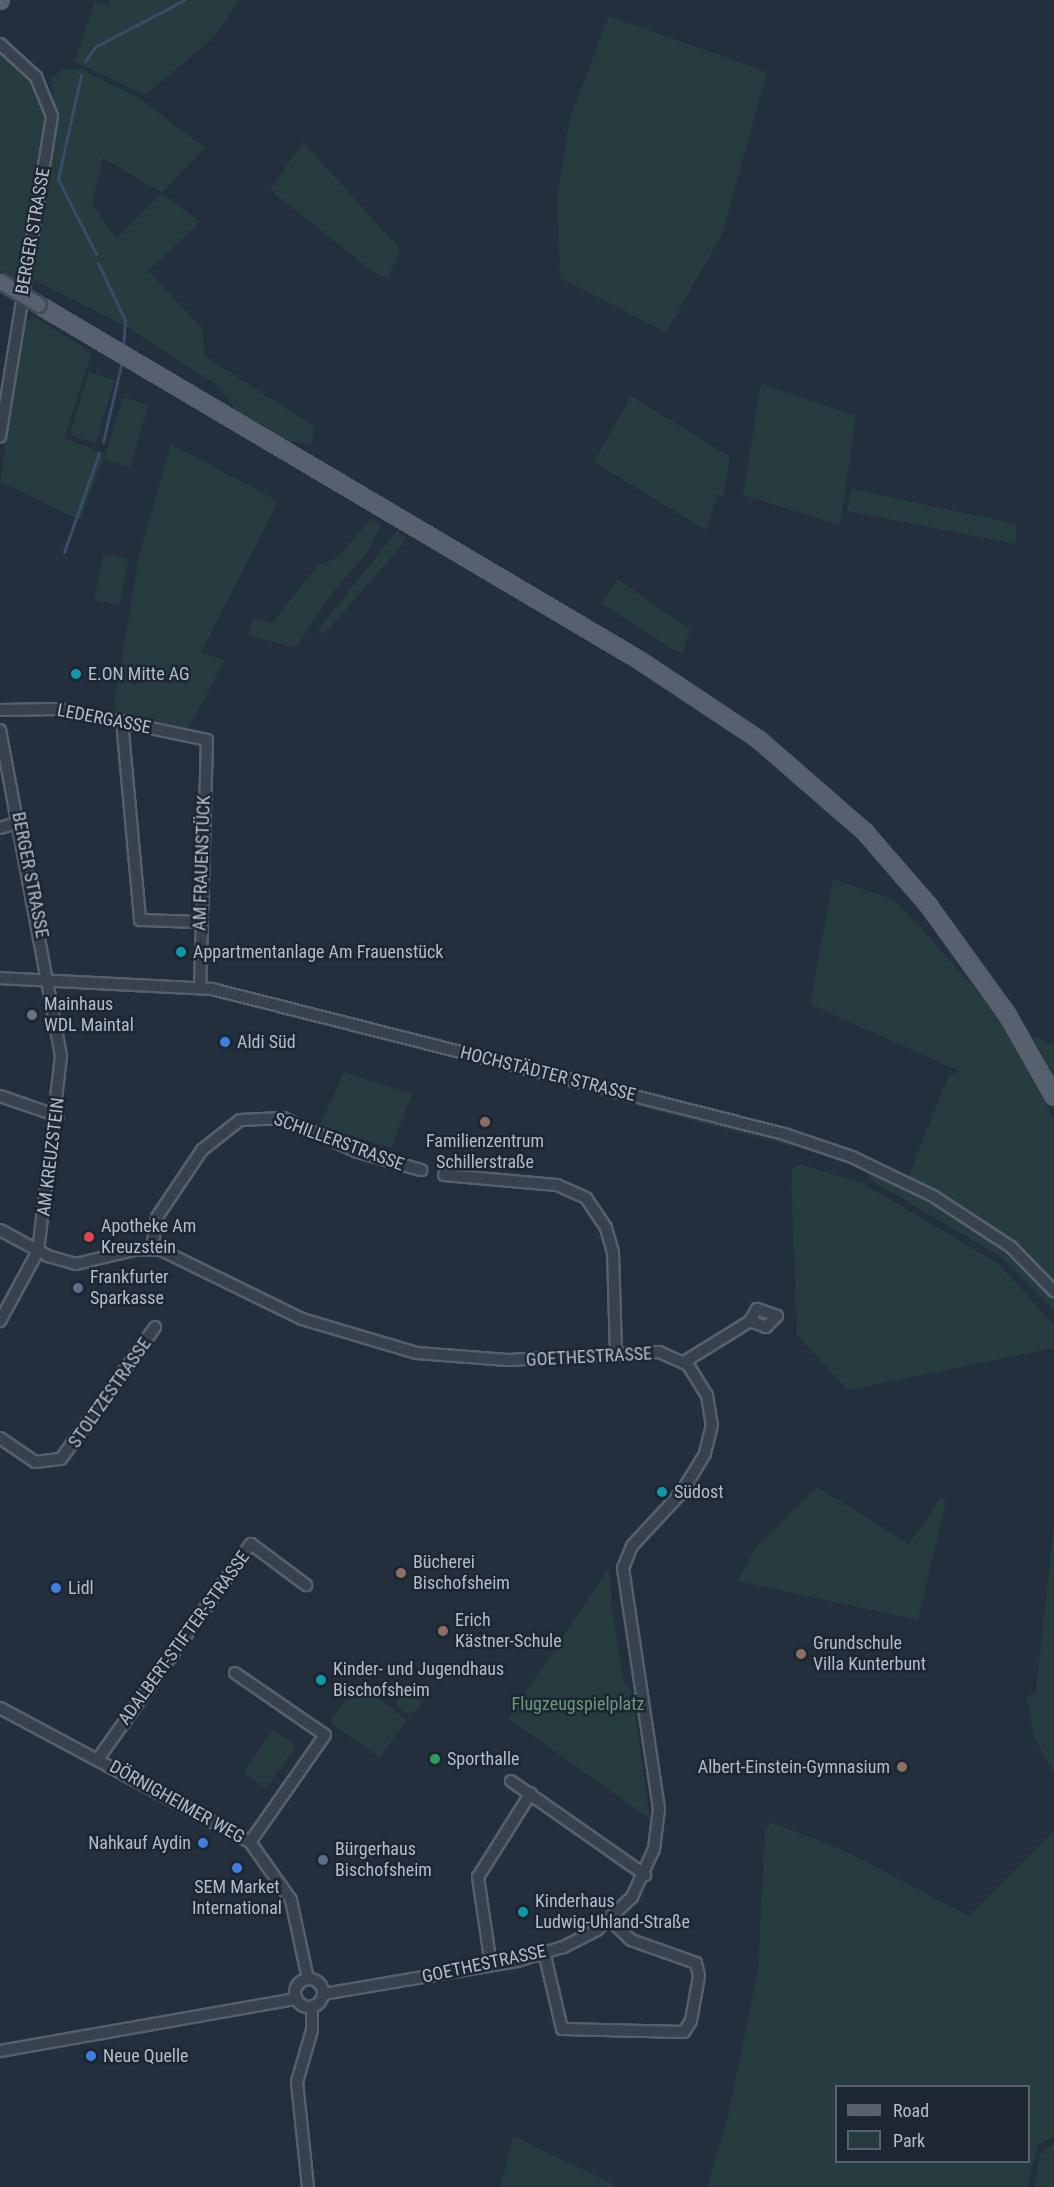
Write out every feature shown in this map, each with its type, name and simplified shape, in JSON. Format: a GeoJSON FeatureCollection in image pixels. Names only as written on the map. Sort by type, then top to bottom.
{"type":"FeatureCollection","features":[{"type":"Feature","properties":{"kind":"main road"},"geometry":{"type":"LineString","coordinates":[[1,281],[639,660],[758,739],[865,832],[922,898],[1007,1014],[1054,1097]]}},
{"type":"Feature","properties":{"kind":"street","name":"BERGER STRASSE"},"geometry":{"type":"LineString","coordinates":[[0,44],[36,77],[52,116],[0,437]]}},
{"type":"Feature","properties":{"kind":"street","name":"LEDERGASSE"},"geometry":{"type":"LineString","coordinates":[[0,710],[39,707],[122,721],[207,740]]}},
{"type":"Feature","properties":{"kind":"street"},"geometry":{"type":"LineString","coordinates":[[122,721],[140,920],[200,922]]}},
{"type":"Feature","properties":{"kind":"street","name":"BERGER STRASSE"},"geometry":{"type":"LineString","coordinates":[[0,730],[51,985]]}},
{"type":"Feature","properties":{"kind":"street","name":"AM FRAUENSTÜCK"},"geometry":{"type":"LineString","coordinates":[[200,987],[200,922],[207,740]]}},
{"type":"Feature","properties":{"kind":"street"},"geometry":{"type":"LineString","coordinates":[[0,828],[20,822]]}},
{"type":"Feature","properties":{"kind":"street","name":"HOCHSTÄDTER STRASSE"},"geometry":{"type":"LineString","coordinates":[[0,978],[51,985],[200,987],[830,1149],[961,1213],[1011,1247],[1054,1291]]}},
{"type":"Feature","properties":{"kind":"street","name":"AM KREUZSTEIN"},"geometry":{"type":"LineString","coordinates":[[0,1321],[38,1251],[58,1116],[61,1039],[51,985]]}},
{"type":"Feature","properties":{"kind":"street"},"geometry":{"type":"LineString","coordinates":[[0,1096],[58,1116]]}},
{"type":"Feature","properties":{"kind":"street","name":"SCHILLERSTRASSE"},"geometry":{"type":"LineString","coordinates":[[152,1249],[157,1217],[202,1150],[240,1120],[283,1118],[358,1152],[421,1170]]}},
{"type":"Feature","properties":{"kind":"street"},"geometry":{"type":"LineString","coordinates":[[444,1175],[557,1185],[586,1198],[606,1228],[613,1252],[616,1352]]}},
{"type":"Feature","properties":{"kind":"street"},"geometry":{"type":"LineString","coordinates":[[0,1230],[38,1251],[80,1265],[152,1249]]}},
{"type":"Feature","properties":{"kind":"street","name":"GOETHESTRASSE"},"geometry":{"type":"LineString","coordinates":[[152,1249],[302,1319],[397,1348],[486,1360],[650,1351],[684,1362],[711,1407],[709,1445],[685,1488],[632,1546],[622,1576],[659,1809],[645,1875],[610,1920],[580,1940],[544,1952],[490,1965],[323,1994]]}},
{"type":"Feature","properties":{"kind":"street"},"geometry":{"type":"LineString","coordinates":[[684,1362],[750,1321]]}},
{"type":"Feature","properties":{"kind":"street","name":"STOLTZESTRASSE"},"geometry":{"type":"LineString","coordinates":[[0,1438],[35,1462],[61,1460],[155,1327]]}},
{"type":"Feature","properties":{"kind":"street","name":"ADALBERT-STIFTER-STRASSE"},"geometry":{"type":"LineString","coordinates":[[98,1759],[251,1544],[306,1585]]}},
{"type":"Feature","properties":{"kind":"street"},"geometry":{"type":"LineString","coordinates":[[234,1673],[325,1735],[250,1842]]}},
{"type":"Feature","properties":{"kind":"street","name":"DÖRNIGHEIMER WEG"},"geometry":{"type":"LineString","coordinates":[[0,1708],[250,1842],[291,1900],[308,1979]]}},
{"type":"Feature","properties":{"kind":"street"},"geometry":{"type":"LineString","coordinates":[[511,1781],[645,1875]]}},
{"type":"Feature","properties":{"kind":"street"},"geometry":{"type":"LineString","coordinates":[[490,1965],[478,1877],[531,1793]]}},
{"type":"Feature","properties":{"kind":"street"},"geometry":{"type":"LineString","coordinates":[[544,1952],[562,2029],[684,2032],[695,1998],[696,1963],[631,1940],[610,1920]]}},
{"type":"Feature","properties":{"kind":"street"},"geometry":{"type":"LineString","coordinates":[[296,1999],[297,1985],[308,1979],[318,1982],[323,1994],[312,2007],[312,2030],[297,2082],[308,2187]]}},
{"type":"Feature","properties":{"kind":"street"},"geometry":{"type":"LineString","coordinates":[[0,2051],[296,1999],[312,2007]]}},
{"type":"Feature","properties":{"kind":"green space"},"geometry":{"type":"Polygon","coordinates":[[[110,0],[240,0],[211,40],[145,95],[75,62],[95,2],[108,6],[110,0]]]}},
{"type":"Feature","properties":{"kind":"green space"},"geometry":{"type":"Polygon","coordinates":[[[609,16],[767,72],[722,235],[666,332],[560,278],[557,197],[570,117],[609,16]]]}},
{"type":"Feature","properties":{"kind":"green space"},"geometry":{"type":"Polygon","coordinates":[[[0,53],[29,75],[47,108],[17,281],[0,270],[0,53]]]}},
{"type":"Feature","properties":{"kind":"green space"},"geometry":{"type":"Polygon","coordinates":[[[64,69],[81,69],[138,97],[205,148],[162,193],[200,222],[148,271],[202,328],[205,356],[315,427],[311,444],[284,440],[237,412],[220,387],[132,330],[28,277],[57,126],[50,78],[64,69]],[[103,158],[92,204],[116,239],[162,193],[103,158]]]}},
{"type":"Feature","properties":{"kind":"green space"},"geometry":{"type":"Polygon","coordinates":[[[303,142],[400,249],[388,278],[376,274],[270,190],[303,142]]]}},
{"type":"Feature","properties":{"kind":"green space"},"geometry":{"type":"Polygon","coordinates":[[[33,316],[92,353],[64,438],[105,454],[80,520],[1,482],[19,326],[33,316]]]}},
{"type":"Feature","properties":{"kind":"green space"},"geometry":{"type":"Polygon","coordinates":[[[89,372],[115,380],[96,443],[70,435],[89,372]]]}},
{"type":"Feature","properties":{"kind":"green space"},"geometry":{"type":"Polygon","coordinates":[[[761,384],[856,416],[840,525],[743,495],[761,384]]]}},
{"type":"Feature","properties":{"kind":"green space"},"geometry":{"type":"Polygon","coordinates":[[[631,396],[730,457],[723,496],[718,494],[706,530],[594,462],[631,396]]]}},
{"type":"Feature","properties":{"kind":"green space"},"geometry":{"type":"Polygon","coordinates":[[[123,397],[149,405],[130,467],[104,459],[123,397]]]}},
{"type":"Feature","properties":{"kind":"green space"},"geometry":{"type":"Polygon","coordinates":[[[171,444],[278,501],[201,653],[225,660],[188,729],[116,712],[115,701],[139,556],[171,444]]]}},
{"type":"Feature","properties":{"kind":"green space"},"geometry":{"type":"Polygon","coordinates":[[[851,489],[1016,524],[1016,544],[847,511],[851,489]]]}},
{"type":"Feature","properties":{"kind":"green space"},"geometry":{"type":"Polygon","coordinates":[[[372,518],[380,527],[368,552],[331,594],[296,648],[247,635],[253,619],[272,623],[318,565],[337,558],[372,518]]]}},
{"type":"Feature","properties":{"kind":"green space"},"geometry":{"type":"Polygon","coordinates":[[[397,531],[407,539],[325,634],[318,630],[397,531]]]}},
{"type":"Feature","properties":{"kind":"green space"},"geometry":{"type":"Polygon","coordinates":[[[103,554],[129,559],[120,605],[94,600],[103,554]]]}},
{"type":"Feature","properties":{"kind":"green space"},"geometry":{"type":"Polygon","coordinates":[[[618,579],[690,630],[682,655],[602,604],[618,579]]]}},
{"type":"Feature","properties":{"kind":"green space"},"geometry":{"type":"Polygon","coordinates":[[[833,879],[894,900],[919,926],[995,1011],[1054,1119],[1054,1285],[1015,1244],[908,1177],[948,1077],[959,1071],[810,1004],[833,879]]]}},
{"type":"Feature","properties":{"kind":"green space"},"geometry":{"type":"Polygon","coordinates":[[[368,1031],[792,1141],[794,1147],[367,1035],[368,1031]]]}},
{"type":"Feature","properties":{"kind":"green space"},"geometry":{"type":"Polygon","coordinates":[[[1032,1036],[1054,1045],[1054,1077],[1032,1036]]]}},
{"type":"Feature","properties":{"kind":"green space"},"geometry":{"type":"Polygon","coordinates":[[[344,1072],[412,1094],[391,1148],[319,1126],[344,1072]]]}},
{"type":"Feature","properties":{"kind":"green space"},"geometry":{"type":"Polygon","coordinates":[[[800,1164],[864,1184],[999,1264],[1054,1325],[1054,1348],[848,1390],[797,1335],[791,1170],[800,1164]]]}},
{"type":"Feature","properties":{"kind":"green space"},"geometry":{"type":"Polygon","coordinates":[[[865,1168],[931,1201],[991,1240],[1054,1299],[1054,1311],[1003,1258],[872,1181],[865,1168]]]}},
{"type":"Feature","properties":{"kind":"green space"},"geometry":{"type":"Polygon","coordinates":[[[817,1487],[909,1544],[941,1498],[946,1501],[918,1620],[738,1581],[756,1547],[817,1487]]]}},
{"type":"Feature","properties":{"kind":"green space"},"geometry":{"type":"Polygon","coordinates":[[[1054,1522],[1054,1773],[1034,1737],[1027,1697],[1036,1692],[1054,1522]]]}},
{"type":"Feature","properties":{"kind":"green space","name":"Flugzeugspielplatz"},"geometry":{"type":"Polygon","coordinates":[[[609,1568],[612,1608],[624,1683],[632,1691],[650,1819],[508,1718],[609,1568]]]}},
{"type":"Feature","properties":{"kind":"green space"},"geometry":{"type":"Polygon","coordinates":[[[357,1684],[407,1719],[380,1757],[330,1723],[357,1684]]]}},
{"type":"Feature","properties":{"kind":"green space"},"geometry":{"type":"Polygon","coordinates":[[[409,1689],[414,1690],[420,1696],[420,1706],[414,1712],[409,1713],[404,1712],[398,1706],[397,1701],[398,1696],[404,1690],[409,1689]]]}},
{"type":"Feature","properties":{"kind":"green space"},"geometry":{"type":"Polygon","coordinates":[[[273,1730],[296,1746],[266,1789],[243,1773],[273,1730]]]}},
{"type":"Feature","properties":{"kind":"green space"},"geometry":{"type":"Polygon","coordinates":[[[771,1822],[843,1850],[969,1916],[1054,1831],[1054,2137],[1038,2145],[1027,2187],[707,2187],[728,2116],[758,1969],[765,1832],[771,1822]]]}},
{"type":"Feature","properties":{"kind":"green space"},"geometry":{"type":"Polygon","coordinates":[[[513,2136],[619,2187],[501,2187],[513,2136]]]}},
{"type":"Feature","properties":{"kind":"green space"},"geometry":{"type":"Polygon","coordinates":[[[1054,2142],[1054,2187],[1034,2187],[1040,2155],[1054,2142]]]}},
{"type":"Feature","properties":{"kind":"waterway"},"geometry":{"type":"LineString","coordinates":[[85,61],[95,47],[184,0]]}},
{"type":"Feature","properties":{"kind":"waterway"},"geometry":{"type":"LineString","coordinates":[[81,75],[58,179],[96,254]]}},
{"type":"Feature","properties":{"kind":"waterway"},"geometry":{"type":"LineString","coordinates":[[98,263],[125,320],[123,347]]}},
{"type":"Feature","properties":{"kind":"waterway"},"geometry":{"type":"LineString","coordinates":[[103,442],[121,365]]}},
{"type":"Feature","properties":{"kind":"waterway"},"geometry":{"type":"LineString","coordinates":[[64,552],[99,453]]}},
{"type":"Feature","properties":{"kind":"place","name":"E.ON Mitte AG"},"geometry":{"type":"Point","coordinates":[76,674]}},
{"type":"Feature","properties":{"kind":"place","name":"Appartmentanlage Am Frauenstück"},"geometry":{"type":"Point","coordinates":[181,952]}},
{"type":"Feature","properties":{"kind":"place","name":"Mainhaus WDL Maintal"},"geometry":{"type":"Point","coordinates":[32,1015]}},
{"type":"Feature","properties":{"kind":"place","name":"Aldi Süd"},"geometry":{"type":"Point","coordinates":[225,1042]}},
{"type":"Feature","properties":{"kind":"place","name":"Familienzentrum Schillerstraße"},"geometry":{"type":"Point","coordinates":[485,1122]}},
{"type":"Feature","properties":{"kind":"place","name":"Apotheke Am Kreuzstein"},"geometry":{"type":"Point","coordinates":[89,1237]}},
{"type":"Feature","properties":{"kind":"place","name":"Frankfurter Sparkasse"},"geometry":{"type":"Point","coordinates":[78,1288]}},
{"type":"Feature","properties":{"kind":"place","name":"Südost"},"geometry":{"type":"Point","coordinates":[662,1492]}},
{"type":"Feature","properties":{"kind":"place","name":"Bücherei Bischofsheim"},"geometry":{"type":"Point","coordinates":[401,1573]}},
{"type":"Feature","properties":{"kind":"place","name":"Lidl"},"geometry":{"type":"Point","coordinates":[56,1588]}},
{"type":"Feature","properties":{"kind":"place","name":"Erich Kästner-Schule"},"geometry":{"type":"Point","coordinates":[443,1631]}},
{"type":"Feature","properties":{"kind":"place","name":"Grundschule Villa Kunterbunt"},"geometry":{"type":"Point","coordinates":[801,1654]}},
{"type":"Feature","properties":{"kind":"place","name":"Kinder- und Jugendhaus Bischofsheim"},"geometry":{"type":"Point","coordinates":[321,1680]}},
{"type":"Feature","properties":{"kind":"place","name":"Sporthalle"},"geometry":{"type":"Point","coordinates":[435,1759]}},
{"type":"Feature","properties":{"kind":"place","name":"Albert-Einstein-Gymnasium"},"geometry":{"type":"Point","coordinates":[902,1767]}},
{"type":"Feature","properties":{"kind":"place","name":"Nahkauf Aydin"},"geometry":{"type":"Point","coordinates":[203,1843]}},
{"type":"Feature","properties":{"kind":"place","name":"Bürgerhaus Bischofsheim"},"geometry":{"type":"Point","coordinates":[323,1860]}},
{"type":"Feature","properties":{"kind":"place","name":"SEM Market International"},"geometry":{"type":"Point","coordinates":[237,1868]}},
{"type":"Feature","properties":{"kind":"place","name":"Kinderhaus Ludwig-Uhland-Straße"},"geometry":{"type":"Point","coordinates":[523,1912]}},
{"type":"Feature","properties":{"kind":"place","name":"Neue Quelle"},"geometry":{"type":"Point","coordinates":[91,2056]}}]}
